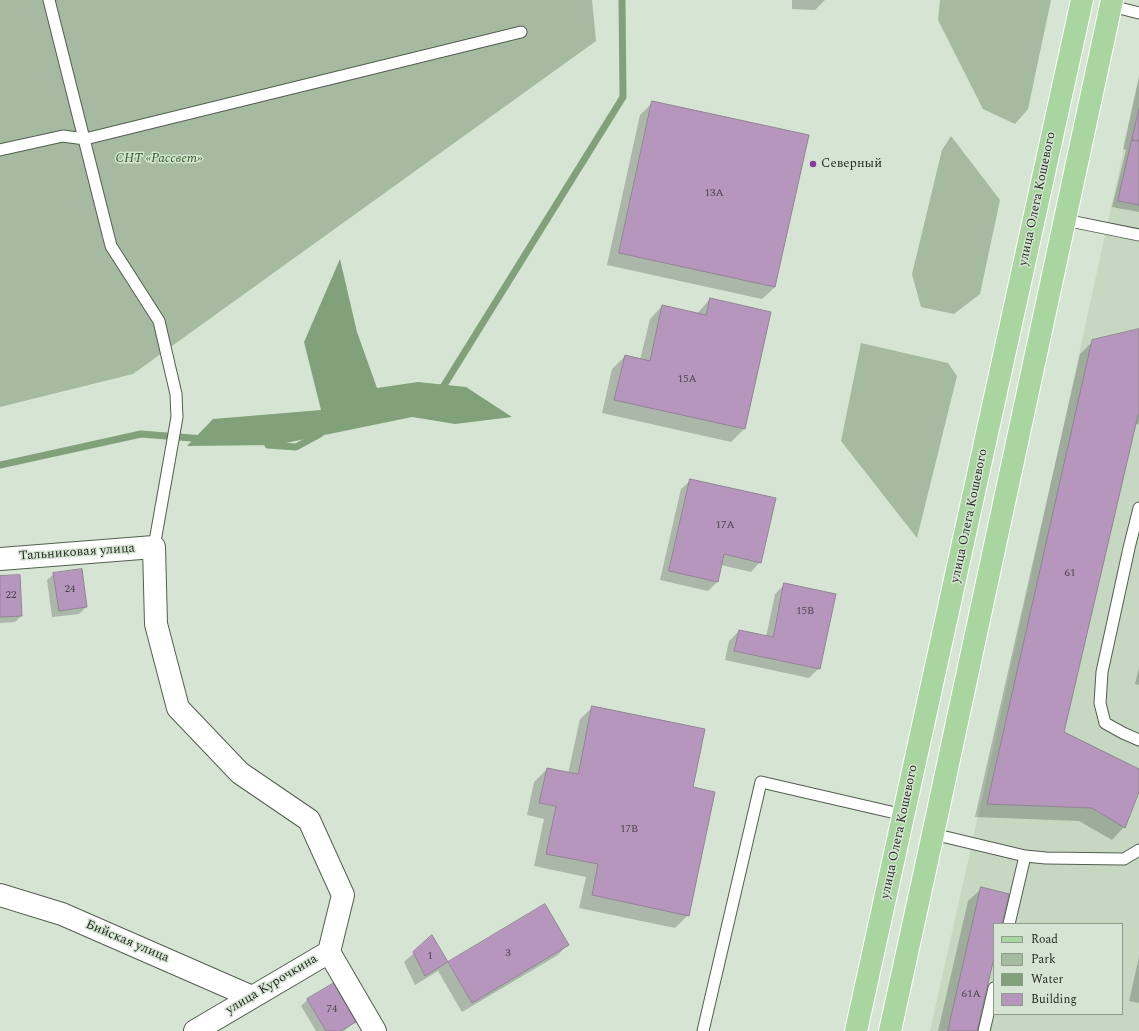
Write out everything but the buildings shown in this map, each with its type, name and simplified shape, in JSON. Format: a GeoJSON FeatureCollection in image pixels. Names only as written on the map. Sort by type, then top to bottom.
{"type":"FeatureCollection","features":[{"type":"Feature","properties":{"kind":"main road","name":"улица Олега Кошевого"},"geometry":{"type":"LineString","coordinates":[[856,1031],[1082,0]]}},
{"type":"Feature","properties":{"kind":"main road"},"geometry":{"type":"LineString","coordinates":[[890,1031],[1111,3]]}},
{"type":"Feature","properties":{"kind":"main road"},"geometry":{"type":"LineString","coordinates":[[1035,214],[1065,220]]}},
{"type":"Feature","properties":{"kind":"street","name":"Тальниковая улица"},"geometry":{"type":"LineString","coordinates":[[0,559],[154,547]]}},
{"type":"Feature","properties":{"kind":"street"},"geometry":{"type":"LineString","coordinates":[[154,547],[156,624],[178,708],[240,773],[310,820],[343,895],[328,952],[375,1031]]}},
{"type":"Feature","properties":{"kind":"street","name":"Бийская улица"},"geometry":{"type":"LineString","coordinates":[[0,895],[62,914],[252,997]]}},
{"type":"Feature","properties":{"kind":"street","name":"улица Курочкина"},"geometry":{"type":"LineString","coordinates":[[195,1031],[328,952]]}},
{"type":"Feature","properties":{"kind":"lane"},"geometry":{"type":"LineString","coordinates":[[49,0],[111,246],[159,321],[176,394],[177,417],[154,547]]}},
{"type":"Feature","properties":{"kind":"lane"},"geometry":{"type":"LineString","coordinates":[[1111,3],[1139,13]]}},
{"type":"Feature","properties":{"kind":"lane"},"geometry":{"type":"LineString","coordinates":[[0,150],[63,136],[85,139],[521,32]]}},
{"type":"Feature","properties":{"kind":"lane"},"geometry":{"type":"LineString","coordinates":[[1065,220],[1139,235]]}},
{"type":"Feature","properties":{"kind":"lane"},"geometry":{"type":"LineString","coordinates":[[1139,508],[1102,672],[1100,703],[1105,723],[1139,740]]}},
{"type":"Feature","properties":{"kind":"lane"},"geometry":{"type":"LineString","coordinates":[[703,1031],[761,782],[904,815]]}},
{"type":"Feature","properties":{"kind":"lane"},"geometry":{"type":"LineString","coordinates":[[933,834],[1025,856],[1046,858],[1124,859],[1139,850]]}},
{"type":"Feature","properties":{"kind":"lane"},"geometry":{"type":"LineString","coordinates":[[1009,923],[1025,856]]}},
{"type":"Feature","properties":{"kind":"lane"},"geometry":{"type":"LineString","coordinates":[[984,1031],[993,992]]}},
{"type":"Feature","properties":{"kind":"shaded area"},"geometry":{"type":"Polygon","coordinates":[[[1139,79],[1139,1031],[930,1031],[993,749],[1139,79]]]}},
{"type":"Feature","properties":{"kind":"green space","name":"СНТ «Рассвет»"},"geometry":{"type":"Polygon","coordinates":[[[0,0],[592,0],[596,41],[133,374],[0,407],[0,0]]]}},
{"type":"Feature","properties":{"kind":"green space"},"geometry":{"type":"Polygon","coordinates":[[[940,0],[1051,0],[1028,109],[1015,124],[983,109],[938,20],[940,0]]]}},
{"type":"Feature","properties":{"kind":"green space"},"geometry":{"type":"Polygon","coordinates":[[[951,136],[1000,200],[980,294],[954,314],[921,307],[912,274],[942,150],[951,136]]]}},
{"type":"Feature","properties":{"kind":"green space"},"geometry":{"type":"Polygon","coordinates":[[[861,343],[948,363],[957,376],[917,538],[841,441],[861,343]]]}},
{"type":"Feature","properties":{"kind":"water"},"geometry":{"type":"Polygon","coordinates":[[[340,259],[357,332],[377,388],[418,382],[466,387],[512,417],[455,424],[412,417],[276,445],[187,446],[213,419],[321,410],[304,342],[340,259]]]}},
{"type":"Feature","properties":{"kind":"waterway"},"geometry":{"type":"LineString","coordinates":[[438,389],[443,387],[623,97],[622,0]]}},
{"type":"Feature","properties":{"kind":"waterway"},"geometry":{"type":"LineString","coordinates":[[0,465],[141,434],[204,439]]}},
{"type":"Feature","properties":{"kind":"waterway"},"geometry":{"type":"LineString","coordinates":[[268,445],[296,447],[320,434]]}},
{"type":"Feature","properties":{"kind":"place","name":"Северный"},"geometry":{"type":"Point","coordinates":[813,164]}}]}
